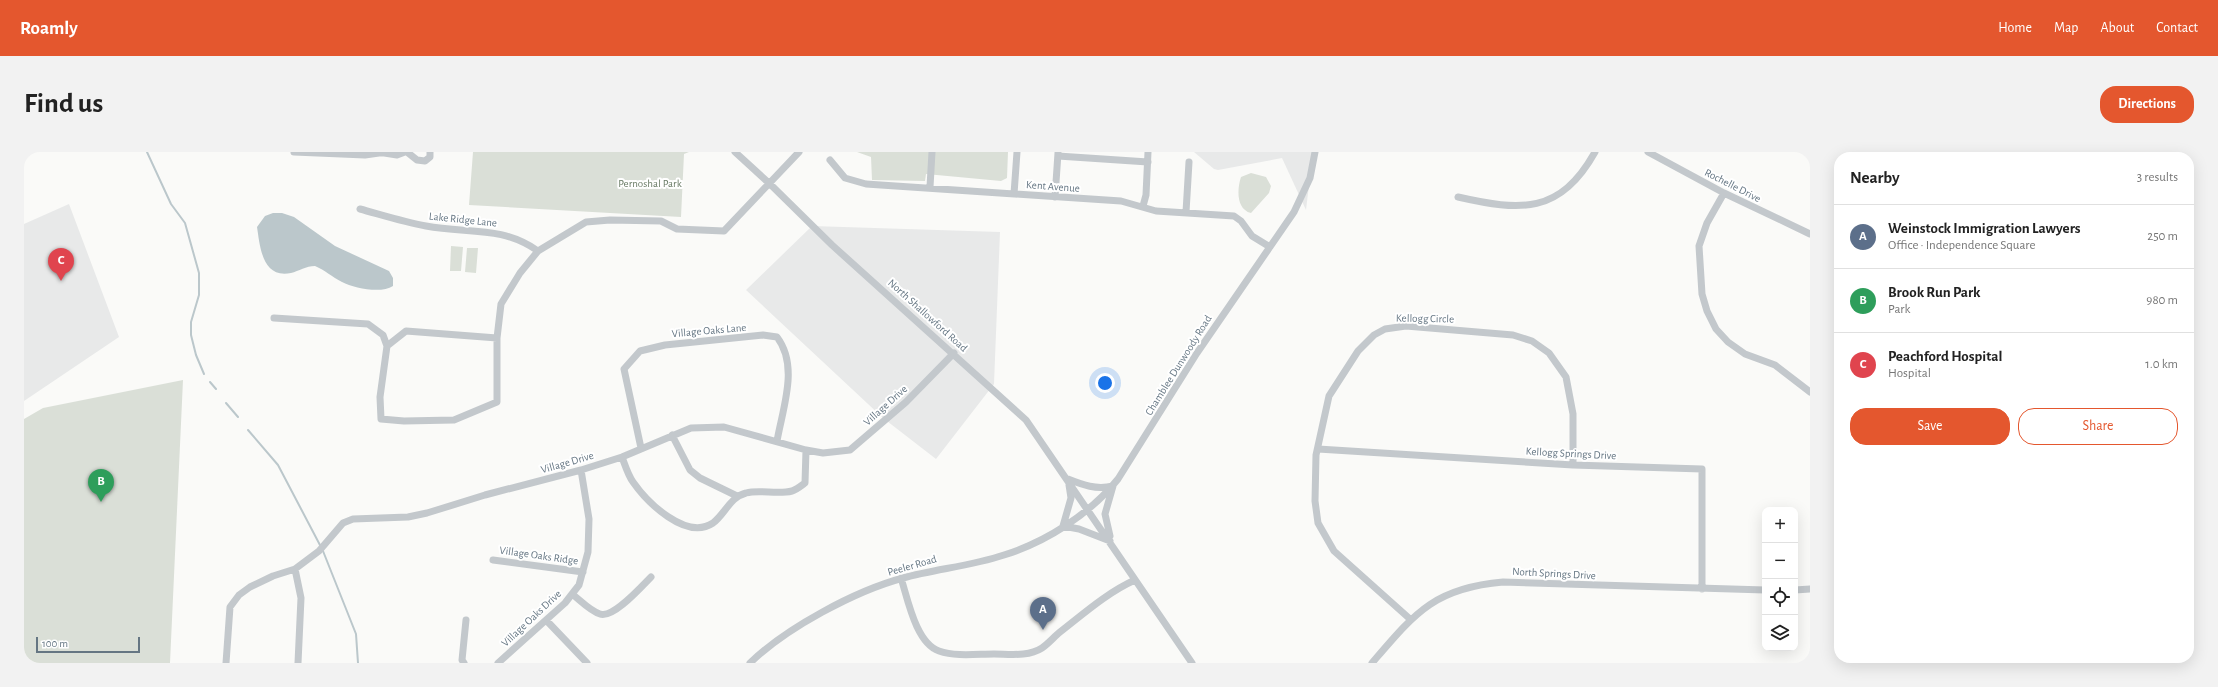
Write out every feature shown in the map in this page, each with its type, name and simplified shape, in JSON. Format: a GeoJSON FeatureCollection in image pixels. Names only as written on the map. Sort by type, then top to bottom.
{"type":"FeatureCollection","features":[{"type":"Feature","properties":{"kind":"street"},"geometry":{"type":"LineString","coordinates":[[294,152],[365,155],[378,152],[397,155],[406,152],[417,160],[425,161],[430,157],[430,152]]}},
{"type":"Feature","properties":{"kind":"street","name":"North Shallowford Road"},"geometry":{"type":"LineString","coordinates":[[734,152],[770,184],[832,245],[954,353],[1026,420],[1089,510]]}},
{"type":"Feature","properties":{"kind":"street"},"geometry":{"type":"LineString","coordinates":[[274,318],[368,324],[383,335],[387,346],[380,397],[381,419],[404,421],[454,420],[497,402],[497,338],[501,304],[520,273],[538,252],[586,222],[661,222],[677,229],[724,231],[799,152]]}},
{"type":"Feature","properties":{"kind":"street"},"geometry":{"type":"LineString","coordinates":[[930,187],[932,152]]}},
{"type":"Feature","properties":{"kind":"street"},"geometry":{"type":"LineString","coordinates":[[1014,194],[1017,152]]}},
{"type":"Feature","properties":{"kind":"street"},"geometry":{"type":"LineString","coordinates":[[1143,206],[1146,195],[1148,152]]}},
{"type":"Feature","properties":{"kind":"street","name":"Chamblee Dunwoody Road"},"geometry":{"type":"LineString","coordinates":[[1089,510],[1113,486],[1197,353],[1270,247],[1303,195],[1310,178],[1315,152]]}},
{"type":"Feature","properties":{"kind":"street"},"geometry":{"type":"LineString","coordinates":[[1458,198],[1497,206],[1523,207],[1543,202],[1561,192],[1578,179],[1595,152]]}},
{"type":"Feature","properties":{"kind":"street","name":"Rochelle Drive"},"geometry":{"type":"LineString","coordinates":[[1648,152],[1724,194],[1810,234]]}},
{"type":"Feature","properties":{"kind":"street"},"geometry":{"type":"LineString","coordinates":[[1055,197],[1058,154],[1148,162]]}},
{"type":"Feature","properties":{"kind":"street","name":"Kent Avenue"},"geometry":{"type":"LineString","coordinates":[[830,160],[846,178],[851,181],[1121,201],[1143,206],[1156,211],[1234,216],[1241,221],[1252,236],[1270,247]]}},
{"type":"Feature","properties":{"kind":"street"},"geometry":{"type":"LineString","coordinates":[[1186,212],[1189,162]]}},
{"type":"Feature","properties":{"kind":"street"},"geometry":{"type":"LineString","coordinates":[[1724,194],[1707,224],[1699,246],[1702,294],[1707,311],[1716,329],[1728,342],[1745,354],[1775,365],[1810,392]]}},
{"type":"Feature","properties":{"kind":"street","name":"Lake Ridge Lane"},"geometry":{"type":"LineString","coordinates":[[360,209],[424,226],[509,235],[524,242],[538,252]]}},
{"type":"Feature","properties":{"kind":"street","name":"Kellogg Circle"},"geometry":{"type":"LineString","coordinates":[[1410,619],[1334,551],[1318,523],[1314,473],[1329,396],[1341,375],[1358,351],[1374,335],[1385,328],[1406,326],[1513,335],[1532,341],[1549,353],[1558,364],[1567,385],[1574,414],[1573,465]]}},
{"type":"Feature","properties":{"kind":"street"},"geometry":{"type":"LineString","coordinates":[[387,346],[406,331],[497,338]]}},
{"type":"Feature","properties":{"kind":"street","name":"Village Oaks Lane"},"geometry":{"type":"LineString","coordinates":[[641,448],[624,369],[640,351],[665,345],[763,335],[778,336],[785,347],[789,367],[777,441]]}},
{"type":"Feature","properties":{"kind":"street","name":"Village Drive"},"geometry":{"type":"LineString","coordinates":[[226,663],[230,606],[239,595],[250,587],[273,576],[295,569],[323,546],[343,523],[353,519],[408,517],[581,470],[622,457],[691,428],[724,427],[806,450],[823,452],[850,450],[906,402],[954,353]]}},
{"type":"Feature","properties":{"kind":"street"},"geometry":{"type":"LineString","coordinates":[[672,435],[690,470],[700,478],[737,496]]}},
{"type":"Feature","properties":{"kind":"street","name":"Kellogg Springs Drive"},"geometry":{"type":"LineString","coordinates":[[1318,449],[1573,465],[1702,469],[1702,589]]}},
{"type":"Feature","properties":{"kind":"street"},"geometry":{"type":"LineString","coordinates":[[622,457],[632,481],[663,514],[681,525],[703,526],[712,523],[737,496],[747,492],[792,491],[805,483],[806,450]]}},
{"type":"Feature","properties":{"kind":"street","name":"Village Oaks Drive"},"geometry":{"type":"LineString","coordinates":[[498,663],[565,603],[579,585],[588,552],[589,519],[581,470]]}},
{"type":"Feature","properties":{"kind":"street"},"geometry":{"type":"LineString","coordinates":[[1068,479],[1081,485],[1092,487],[1113,486],[1105,514],[1111,542]]}},
{"type":"Feature","properties":{"kind":"street"},"geometry":{"type":"LineString","coordinates":[[1068,479],[1071,498],[1063,526],[1079,529],[1111,542]]}},
{"type":"Feature","properties":{"kind":"street"},"geometry":{"type":"LineString","coordinates":[[1089,510],[1111,542],[1134,580],[1192,663]]}},
{"type":"Feature","properties":{"kind":"street","name":"Peeler Road"},"geometry":{"type":"LineString","coordinates":[[750,663],[780,639],[802,625],[851,599],[901,578],[1003,556],[1026,546],[1089,510]]}},
{"type":"Feature","properties":{"kind":"street","name":"Village Oaks Ridge"},"geometry":{"type":"LineString","coordinates":[[493,560],[582,572]]}},
{"type":"Feature","properties":{"kind":"street"},"geometry":{"type":"LineString","coordinates":[[295,569],[301,598],[298,663]]}},
{"type":"Feature","properties":{"kind":"street"},"geometry":{"type":"LineString","coordinates":[[572,594],[600,615],[608,614],[626,601],[652,577]]}},
{"type":"Feature","properties":{"kind":"street"},"geometry":{"type":"LineString","coordinates":[[901,578],[918,630],[931,647],[940,652],[952,653],[1023,654],[1042,648],[1059,633],[1121,586],[1134,580]]}},
{"type":"Feature","properties":{"kind":"street","name":"North Springs Drive"},"geometry":{"type":"LineString","coordinates":[[1372,663],[1410,619],[1443,596],[1479,584],[1503,582],[1762,590]]}},
{"type":"Feature","properties":{"kind":"street"},"geometry":{"type":"LineString","coordinates":[[1798,590],[1810,589]]}},
{"type":"Feature","properties":{"kind":"street"},"geometry":{"type":"LineString","coordinates":[[464,663],[462,660],[466,620]]}},
{"type":"Feature","properties":{"kind":"street"},"geometry":{"type":"LineString","coordinates":[[546,620],[586,663]]}},
{"type":"Feature","properties":{"kind":"shaded area"},"geometry":{"type":"Polygon","coordinates":[[[1194,152],[1313,152],[1306,210],[1282,158],[1218,170],[1214,169],[1194,152]]]}},
{"type":"Feature","properties":{"kind":"shaded area"},"geometry":{"type":"Polygon","coordinates":[[[69,204],[119,337],[24,401],[24,224],[69,204]]]}},
{"type":"Feature","properties":{"kind":"shaded area"},"geometry":{"type":"Polygon","coordinates":[[[273,213],[282,213],[294,217],[335,246],[389,271],[393,278],[393,286],[382,290],[375,290],[353,286],[342,282],[315,266],[291,273],[281,274],[274,271],[268,266],[264,259],[261,251],[257,227],[265,216],[273,213]]]}},
{"type":"Feature","properties":{"kind":"shaded area"},"geometry":{"type":"Polygon","coordinates":[[[812,226],[1000,232],[994,384],[936,459],[883,418],[746,290],[812,226]]]}},
{"type":"Feature","properties":{"kind":"green space","name":"Pernoshal Park"},"geometry":{"type":"Polygon","coordinates":[[[473,152],[689,152],[684,154],[681,217],[469,205],[473,152]]]}},
{"type":"Feature","properties":{"kind":"green space"},"geometry":{"type":"Polygon","coordinates":[[[857,152],[1008,152],[1007,178],[1001,181],[926,174],[925,181],[872,180],[871,157],[857,152]]]}},
{"type":"Feature","properties":{"kind":"green space"},"geometry":{"type":"Polygon","coordinates":[[[1251,173],[1266,177],[1271,186],[1269,193],[1251,213],[1246,211],[1240,203],[1238,193],[1241,177],[1251,173]]]}},
{"type":"Feature","properties":{"kind":"green space"},"geometry":{"type":"Polygon","coordinates":[[[451,246],[463,247],[461,271],[450,271],[451,246]]]}},
{"type":"Feature","properties":{"kind":"green space"},"geometry":{"type":"Polygon","coordinates":[[[467,248],[478,248],[476,273],[465,272],[467,248]]]}},
{"type":"Feature","properties":{"kind":"green space"},"geometry":{"type":"Polygon","coordinates":[[[183,380],[170,663],[24,663],[24,419],[43,408],[183,380]]]}},
{"type":"Feature","properties":{"kind":"waterway"},"geometry":{"type":"LineString","coordinates":[[147,152],[171,204],[185,223],[199,273],[199,295],[191,322],[191,335],[196,355],[204,374]]}},
{"type":"Feature","properties":{"kind":"waterway"},"geometry":{"type":"LineString","coordinates":[[210,382],[216,389]]}},
{"type":"Feature","properties":{"kind":"waterway"},"geometry":{"type":"LineString","coordinates":[[226,403],[238,417]]}},
{"type":"Feature","properties":{"kind":"waterway"},"geometry":{"type":"LineString","coordinates":[[248,430],[278,465],[321,547]]}},
{"type":"Feature","properties":{"kind":"waterway"},"geometry":{"type":"LineString","coordinates":[[323,551],[356,634],[358,663]]}},
{"type":"Feature","properties":{"kind":"place","name":"Peachford Hospital"},"geometry":{"type":"Point","coordinates":[61,281]}},
{"type":"Feature","properties":{"kind":"place","name":"Brook Run Park"},"geometry":{"type":"Point","coordinates":[101,502]}},
{"type":"Feature","properties":{"kind":"place","name":"Weinstock Immigration Lawyers"},"geometry":{"type":"Point","coordinates":[1043,630]}}]}
